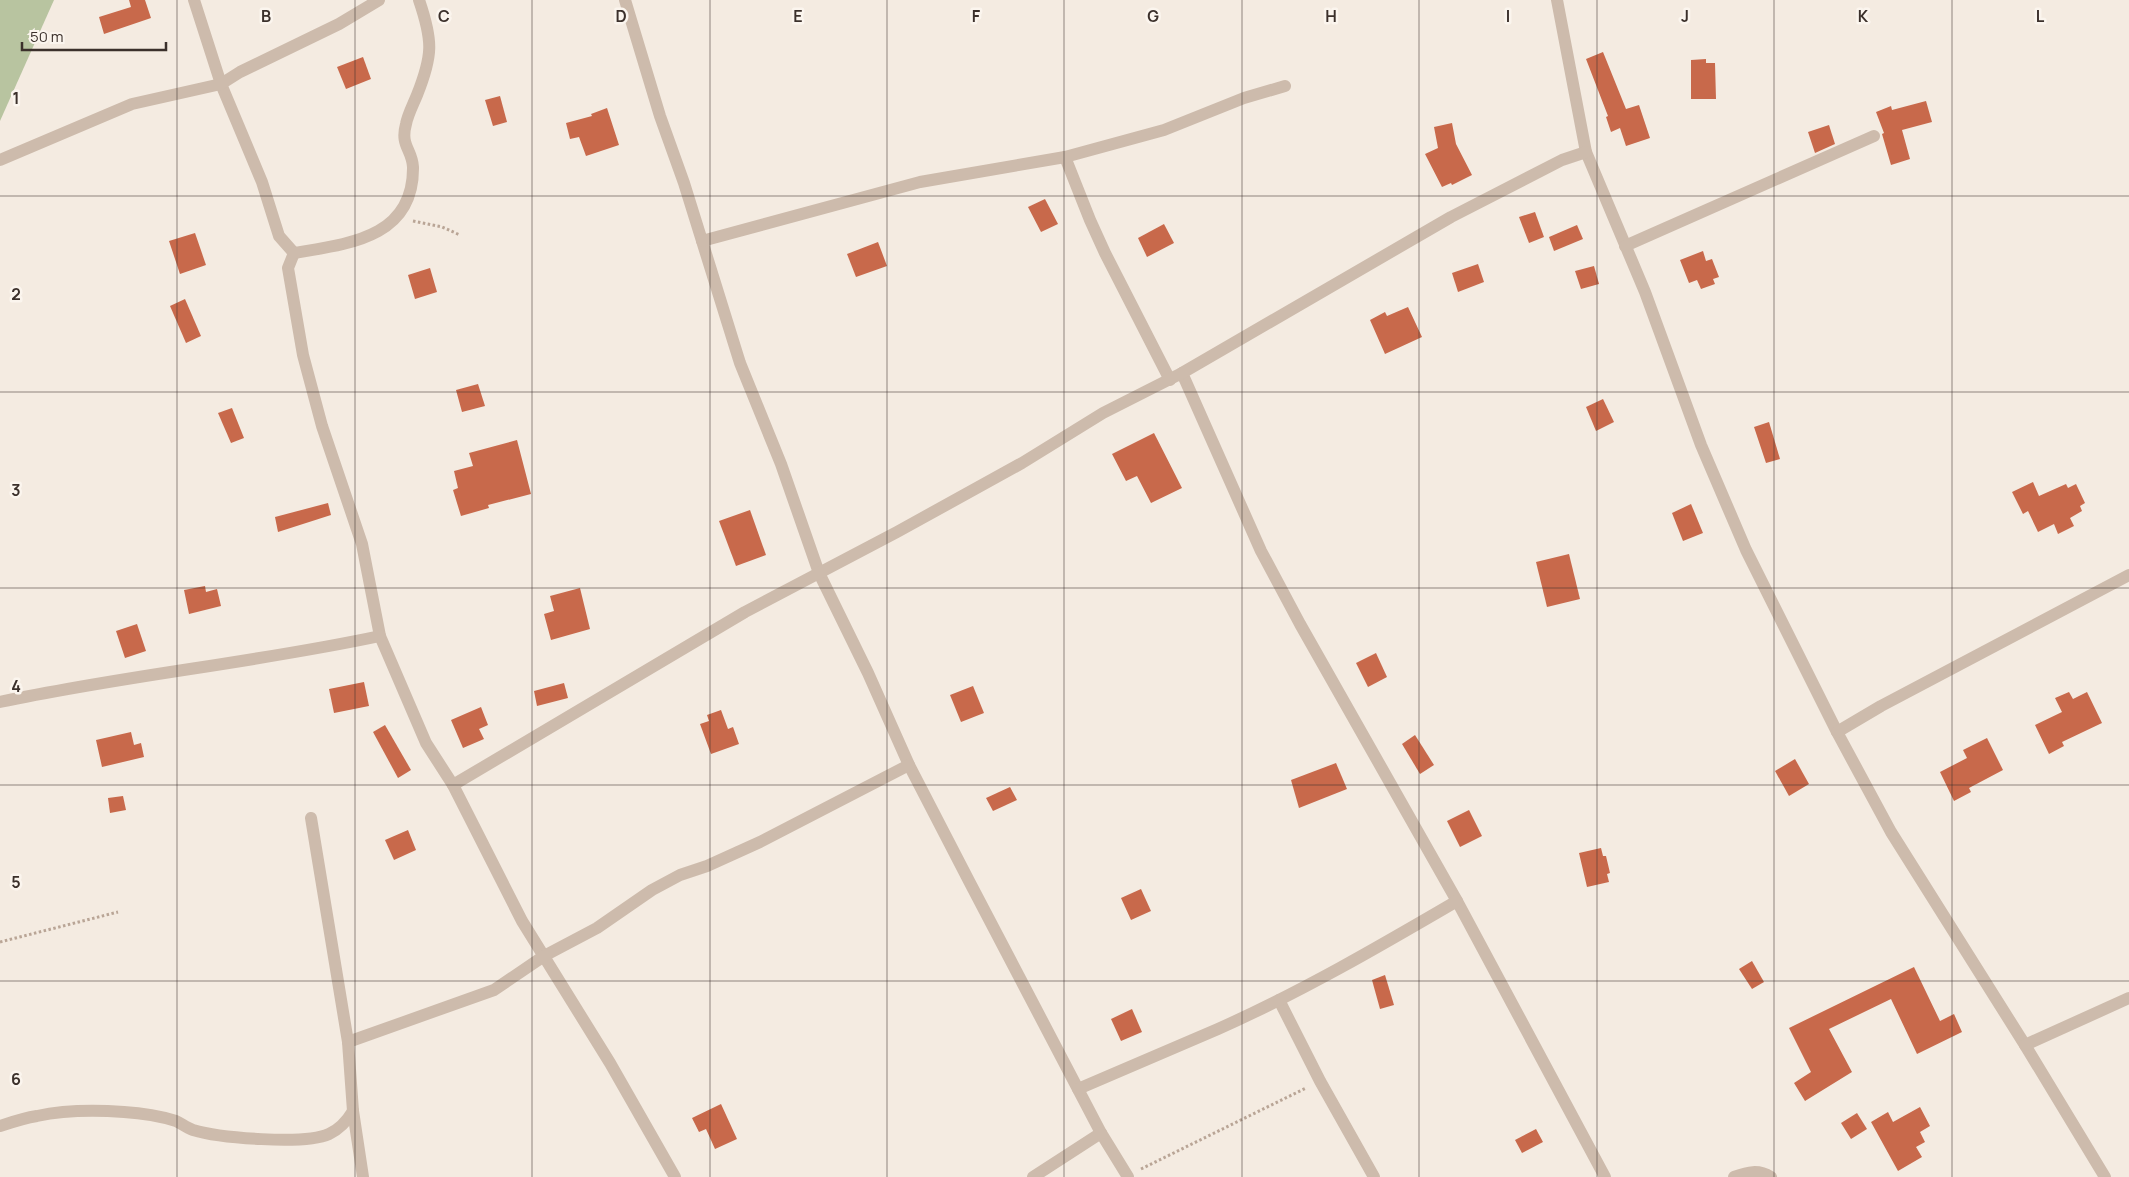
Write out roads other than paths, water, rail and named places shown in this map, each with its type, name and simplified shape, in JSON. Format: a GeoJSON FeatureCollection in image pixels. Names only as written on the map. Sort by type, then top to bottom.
{"type":"FeatureCollection","features":[{"type":"Feature","properties":{"kind":"street"},"geometry":{"type":"LineString","coordinates":[[194,0],[221,84],[262,182],[279,236],[294,253]]}},
{"type":"Feature","properties":{"kind":"street"},"geometry":{"type":"LineString","coordinates":[[0,160],[132,104],[221,84],[240,72],[339,24],[379,0]]}},
{"type":"Feature","properties":{"kind":"street"},"geometry":{"type":"LineString","coordinates":[[294,253],[334,246],[364,238],[385,227],[400,214],[413,170],[410,154],[405,145],[404,131],[430,57],[429,33],[418,0]]}},
{"type":"Feature","properties":{"kind":"street"},"geometry":{"type":"LineString","coordinates":[[625,0],[660,116],[740,363],[782,464],[819,573],[868,673],[909,764],[1078,1089],[1127,1177]]}},
{"type":"Feature","properties":{"kind":"street"},"geometry":{"type":"LineString","coordinates":[[1557,0],[1586,152],[1645,292],[1701,445],[1746,550],[1837,732],[1891,832],[2025,1045],[2105,1177]]}},
{"type":"Feature","properties":{"kind":"street"},"geometry":{"type":"LineString","coordinates":[[702,241],[920,182],[1066,156],[1164,130],[1244,98],[1285,86]]}},
{"type":"Feature","properties":{"kind":"street"},"geometry":{"type":"LineString","coordinates":[[1625,246],[1874,136]]}},
{"type":"Feature","properties":{"kind":"street"},"geometry":{"type":"LineString","coordinates":[[453,785],[745,612],[1022,463],[1103,413],[1170,380],[1459,213],[1562,160],[1586,152]]}},
{"type":"Feature","properties":{"kind":"street"},"geometry":{"type":"LineString","coordinates":[[1066,156],[1090,220],[1105,253],[1170,380]]}},
{"type":"Feature","properties":{"kind":"street"},"geometry":{"type":"LineString","coordinates":[[294,253],[288,268],[303,356],[322,426],[362,544],[380,636],[426,743],[453,785],[522,921],[610,1063],[675,1177]]}},
{"type":"Feature","properties":{"kind":"street"},"geometry":{"type":"LineString","coordinates":[[1182,373],[1254,535],[1291,608],[1457,901],[1605,1177]]}},
{"type":"Feature","properties":{"kind":"street"},"geometry":{"type":"LineString","coordinates":[[1837,732],[1881,706],[2129,575]]}},
{"type":"Feature","properties":{"kind":"street"},"geometry":{"type":"LineString","coordinates":[[0,702],[68,688],[380,636]]}},
{"type":"Feature","properties":{"kind":"street"},"geometry":{"type":"LineString","coordinates":[[348,1042],[494,990],[544,956],[570,944],[597,928],[652,890],[673,879],[760,842],[909,764]]}},
{"type":"Feature","properties":{"kind":"street"},"geometry":{"type":"LineString","coordinates":[[311,818],[348,1042],[353,1110],[363,1177]]}},
{"type":"Feature","properties":{"kind":"street"},"geometry":{"type":"LineString","coordinates":[[1078,1089],[1279,1000],[1457,901]]}},
{"type":"Feature","properties":{"kind":"street"},"geometry":{"type":"LineString","coordinates":[[2025,1045],[2129,998]]}},
{"type":"Feature","properties":{"kind":"street"},"geometry":{"type":"LineString","coordinates":[[1279,1000],[1320,1081],[1374,1177]]}},
{"type":"Feature","properties":{"kind":"street"},"geometry":{"type":"LineString","coordinates":[[0,1126],[49,1114],[124,1112],[147,1114],[208,1133],[239,1138],[277,1139],[318,1137],[328,1134],[347,1120],[353,1110]]}},
{"type":"Feature","properties":{"kind":"street"},"geometry":{"type":"LineString","coordinates":[[1033,1177],[1101,1132]]}},
{"type":"Feature","properties":{"kind":"street"},"geometry":{"type":"LineString","coordinates":[[1734,1177],[1755,1171],[1762,1172],[1771,1177]]}}]}
